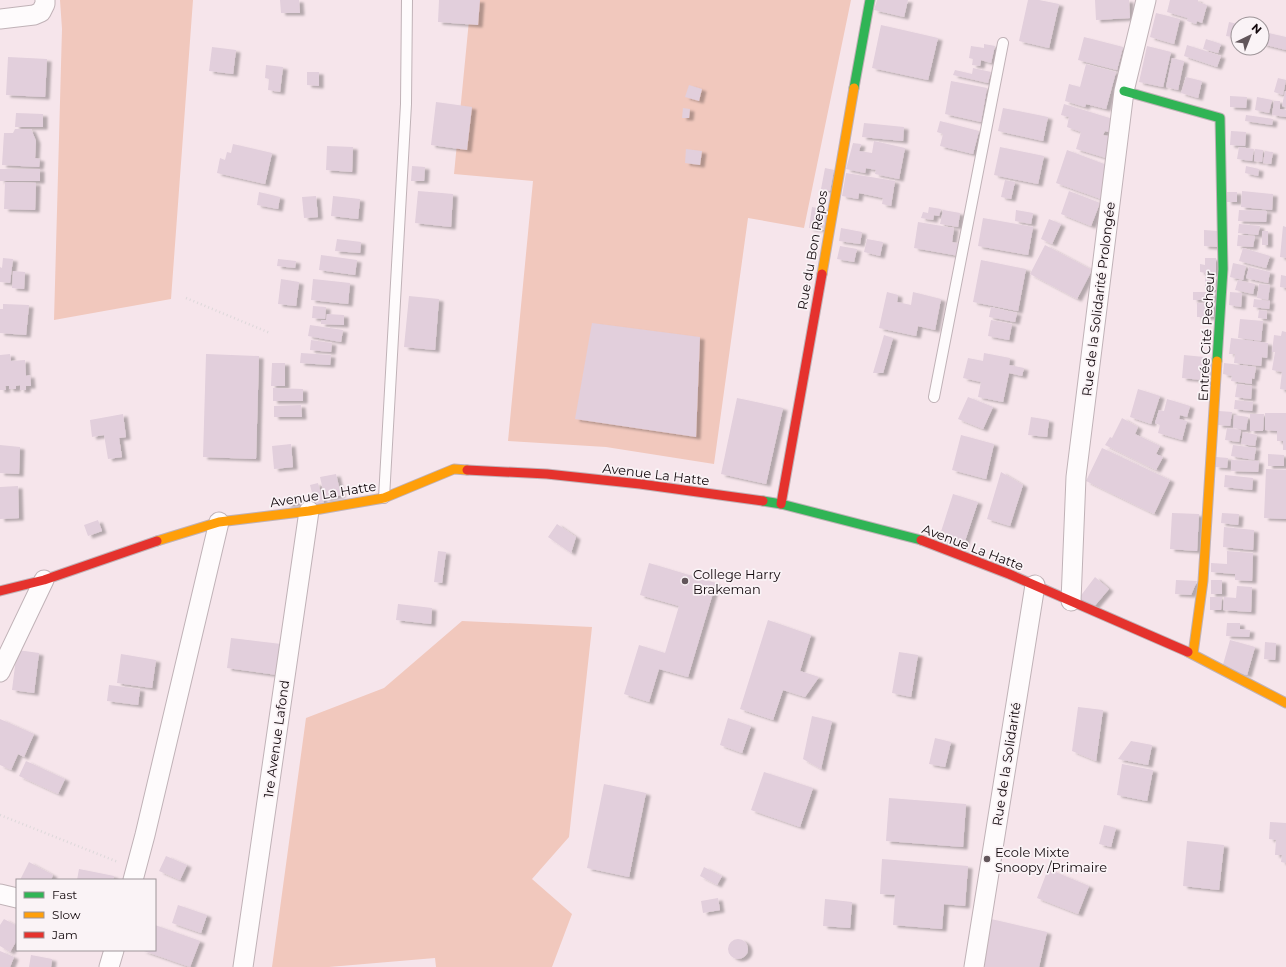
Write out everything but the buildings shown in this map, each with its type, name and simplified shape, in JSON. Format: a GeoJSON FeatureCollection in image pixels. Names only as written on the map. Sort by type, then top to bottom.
{"type":"FeatureCollection","features":[{"type":"Feature","properties":{"kind":"street"},"geometry":{"type":"LineString","coordinates":[[0,19],[34,15],[41,12],[46,4],[45,0]]}},
{"type":"Feature","properties":{"kind":"street","name":"Rue du Bon Repos"},"geometry":{"type":"LineString","coordinates":[[781,504],[870,0]]}},
{"type":"Feature","properties":{"kind":"street","name":"Rue de la Solidarité Prolongée"},"geometry":{"type":"LineString","coordinates":[[1071,601],[1076,477],[1124,91],[1146,0]]}},
{"type":"Feature","properties":{"kind":"street","name":"Entrée Cité Pecheur"},"geometry":{"type":"LineString","coordinates":[[1124,91],[1220,118],[1223,269],[1203,581],[1193,654]]}},
{"type":"Feature","properties":{"kind":"street","name":"Avenue La Hatte"},"geometry":{"type":"LineString","coordinates":[[0,591],[44,580],[165,538],[219,522],[309,511],[384,498],[454,470],[547,474],[640,484],[781,504],[916,538],[1009,574],[1193,654],[1286,703]]}},
{"type":"Feature","properties":{"kind":"street","name":"1re Avenue Lafond"},"geometry":{"type":"LineString","coordinates":[[244,967],[309,511]]}},
{"type":"Feature","properties":{"kind":"street"},"geometry":{"type":"LineString","coordinates":[[134,874],[219,522]]}},
{"type":"Feature","properties":{"kind":"street"},"geometry":{"type":"LineString","coordinates":[[0,672],[44,580]]}},
{"type":"Feature","properties":{"kind":"street","name":"Rue de la Solidarité"},"geometry":{"type":"LineString","coordinates":[[974,967],[1035,586]]}},
{"type":"Feature","properties":{"kind":"street"},"geometry":{"type":"LineString","coordinates":[[0,894],[16,898]]}},
{"type":"Feature","properties":{"kind":"street"},"geometry":{"type":"LineString","coordinates":[[109,967],[114,951]]}},
{"type":"Feature","properties":{"kind":"lane"},"geometry":{"type":"LineString","coordinates":[[384,498],[406,104],[407,0]]}},
{"type":"Feature","properties":{"kind":"lane"},"geometry":{"type":"LineString","coordinates":[[934,397],[1003,43]]}},
{"type":"Feature","properties":{"kind":"path"},"geometry":{"type":"LineString","coordinates":[[186,298],[270,333]]}},
{"type":"Feature","properties":{"kind":"path"},"geometry":{"type":"LineString","coordinates":[[0,815],[134,874]]}},
{"type":"Feature","properties":{"kind":"shaded area"},"geometry":{"type":"Polygon","coordinates":[[[60,0],[193,0],[171,299],[54,320],[62,29],[60,0]]]}},
{"type":"Feature","properties":{"kind":"shaded area"},"geometry":{"type":"Polygon","coordinates":[[[471,0],[851,0],[804,228],[748,218],[714,464],[606,447],[508,441],[533,181],[454,174],[471,0]]]}},
{"type":"Feature","properties":{"kind":"shaded area"},"geometry":{"type":"Polygon","coordinates":[[[462,621],[592,627],[569,837],[532,879],[572,914],[552,967],[436,967],[435,958],[329,967],[272,967],[306,718],[384,688],[462,621]]]}},
{"type":"Feature","properties":{"kind":"traffic: fast"},"geometry":{"type":"LineString","coordinates":[[854,88],[870,0]]}},
{"type":"Feature","properties":{"kind":"traffic: fast"},"geometry":{"type":"LineString","coordinates":[[1124,91],[1220,118],[1223,269],[1217,361]]}},
{"type":"Feature","properties":{"kind":"traffic: fast"},"geometry":{"type":"LineString","coordinates":[[763,501],[781,504],[921,540]]}},
{"type":"Feature","properties":{"kind":"traffic: slow"},"geometry":{"type":"LineString","coordinates":[[822,274],[854,88]]}},
{"type":"Feature","properties":{"kind":"traffic: slow"},"geometry":{"type":"LineString","coordinates":[[1193,654],[1203,581],[1217,361]]}},
{"type":"Feature","properties":{"kind":"traffic: slow"},"geometry":{"type":"LineString","coordinates":[[157,541],[219,522],[309,511],[384,498],[454,469],[467,470]]}},
{"type":"Feature","properties":{"kind":"traffic: slow"},"geometry":{"type":"LineString","coordinates":[[1188,652],[1286,703]]}},
{"type":"Feature","properties":{"kind":"traffic: jam"},"geometry":{"type":"LineString","coordinates":[[781,504],[822,274]]}},
{"type":"Feature","properties":{"kind":"traffic: jam"},"geometry":{"type":"LineString","coordinates":[[467,470],[547,474],[640,484],[763,501]]}},
{"type":"Feature","properties":{"kind":"traffic: jam"},"geometry":{"type":"LineString","coordinates":[[921,540],[1009,574],[1188,652]]}},
{"type":"Feature","properties":{"kind":"traffic: jam"},"geometry":{"type":"LineString","coordinates":[[0,591],[44,580],[157,541]]}},
{"type":"Feature","properties":{"kind":"place","name":"College Harry Brakeman"},"geometry":{"type":"Point","coordinates":[685,581]}},
{"type":"Feature","properties":{"kind":"place","name":"Ecole Mixte Snoopy /Primaire"},"geometry":{"type":"Point","coordinates":[987,859]}}]}
